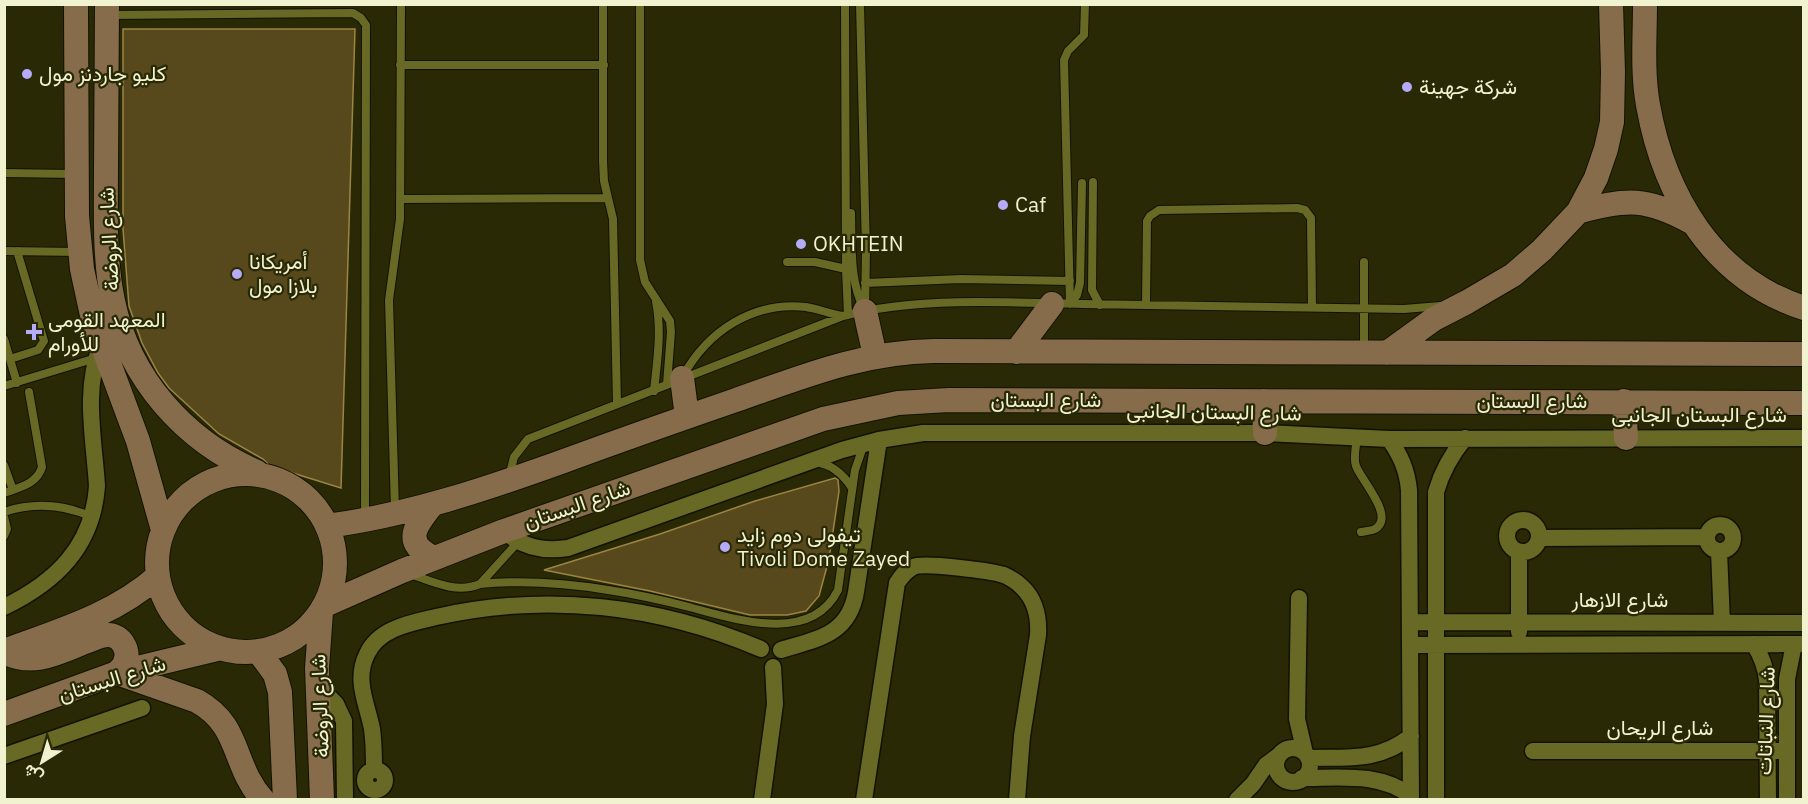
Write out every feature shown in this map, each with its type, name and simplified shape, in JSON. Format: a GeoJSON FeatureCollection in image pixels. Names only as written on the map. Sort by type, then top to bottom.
{"type":"FeatureCollection","features":[{"type":"Feature","properties":{"kind":"street","name":"شارع الروضة"},"geometry":{"type":"LineString","coordinates":[[76,4],[77,174],[80,252],[86,294],[98,351],[138,441],[163,530]]}},
{"type":"Feature","properties":{"kind":"street"},"geometry":{"type":"LineString","coordinates":[[1375,353],[1513,275],[1542,250],[1578,212],[1596,178],[1612,122],[1611,4]]}},
{"type":"Feature","properties":{"kind":"street"},"geometry":{"type":"LineString","coordinates":[[1645,4],[1646,81],[1655,140],[1691,222],[1722,260],[1746,280],[1767,294],[1803,308]]}},
{"type":"Feature","properties":{"kind":"street","name":"شارع الروضة"},"geometry":{"type":"LineString","coordinates":[[106,10],[106,214],[112,299],[118,323],[138,368],[149,386],[175,417],[227,458],[267,477]]}},
{"type":"Feature","properties":{"kind":"street"},"geometry":{"type":"LineString","coordinates":[[1578,212],[1606,204],[1632,202],[1668,209],[1691,222]]}},
{"type":"Feature","properties":{"kind":"street"},"geometry":{"type":"LineString","coordinates":[[1016,352],[1061,304]]}},
{"type":"Feature","properties":{"kind":"street"},"geometry":{"type":"LineString","coordinates":[[852,314],[875,356]]}},
{"type":"Feature","properties":{"kind":"street"},"geometry":{"type":"LineString","coordinates":[[4,607],[33,592],[58,571],[81,545],[93,517],[97,486],[90,390],[98,351]]}},
{"type":"Feature","properties":{"kind":"street"},"geometry":{"type":"LineString","coordinates":[[327,526],[432,505],[825,369],[875,356],[917,352],[1803,354]]}},
{"type":"Feature","properties":{"kind":"street"},"geometry":{"type":"LineString","coordinates":[[675,381],[687,417]]}},
{"type":"Feature","properties":{"kind":"street","name":"شارع البستان"},"geometry":{"type":"LineString","coordinates":[[323,608],[434,558],[511,536],[823,419],[873,407],[949,400],[1803,403]]}},
{"type":"Feature","properties":{"kind":"street"},"geometry":{"type":"LineString","coordinates":[[1264,401],[1265,433]]}},
{"type":"Feature","properties":{"kind":"street"},"geometry":{"type":"LineString","coordinates":[[1624,401],[1626,438]]}},
{"type":"Feature","properties":{"kind":"street","name":"شارع البستان الجانبى"},"geometry":{"type":"LineString","coordinates":[[511,536],[527,546],[547,550],[568,548],[872,441],[945,432],[1265,433],[1389,439],[1803,438]]}},
{"type":"Feature","properties":{"kind":"street"},"geometry":{"type":"LineString","coordinates":[[1436,800],[1436,492],[1442,472],[1452,454],[1465,438]]}},
{"type":"Feature","properties":{"kind":"street"},"geometry":{"type":"LineString","coordinates":[[1389,439],[1400,454],[1408,481],[1411,798]]}},
{"type":"Feature","properties":{"kind":"street"},"geometry":{"type":"LineString","coordinates":[[781,650],[827,636],[836,630],[850,613],[856,592],[872,441]]}},
{"type":"Feature","properties":{"kind":"street"},"geometry":{"type":"LineString","coordinates":[[236,474],[267,477],[296,490],[308,500],[327,526],[333,545],[335,566],[323,608],[311,624],[293,638],[273,648],[258,651],[233,651],[221,648],[195,636],[174,616],[166,604],[158,576],[158,547],[163,530],[180,503],[205,483],[236,474]]}},
{"type":"Feature","properties":{"kind":"street"},"geometry":{"type":"LineString","coordinates":[[432,505],[414,529],[414,538],[417,547],[424,554],[434,558]]}},
{"type":"Feature","properties":{"kind":"street"},"geometry":{"type":"LineString","coordinates":[[1517,520],[1526,520],[1533,523],[1538,530],[1539,538],[1535,546],[1528,551],[1519,552],[1507,541],[1507,532],[1510,525],[1517,520]]}},
{"type":"Feature","properties":{"kind":"street"},"geometry":{"type":"LineString","coordinates":[[1724,524],[1731,529],[1734,536],[1733,544],[1727,550],[1719,551],[1708,544],[1707,537],[1709,529],[1724,524]]}},
{"type":"Feature","properties":{"kind":"street"},"geometry":{"type":"LineString","coordinates":[[1539,538],[1707,537]]}},
{"type":"Feature","properties":{"kind":"street"},"geometry":{"type":"LineString","coordinates":[[1719,551],[1722,623]]}},
{"type":"Feature","properties":{"kind":"street"},"geometry":{"type":"LineString","coordinates":[[1519,552],[1519,645]]}},
{"type":"Feature","properties":{"kind":"street"},"geometry":{"type":"LineString","coordinates":[[864,800],[897,584],[906,571],[913,567],[927,565],[1003,575],[1024,589],[1036,610],[1038,635],[1022,736],[1017,800]]}},
{"type":"Feature","properties":{"kind":"street"},"geometry":{"type":"LineString","coordinates":[[4,651],[103,613],[139,593],[158,576]]}},
{"type":"Feature","properties":{"kind":"street"},"geometry":{"type":"LineString","coordinates":[[1294,779],[1309,770],[1297,719],[1299,598]]}},
{"type":"Feature","properties":{"kind":"street"},"geometry":{"type":"LineString","coordinates":[[371,771],[372,731],[362,691],[363,664],[376,641],[386,632],[398,627],[482,608],[567,604],[624,609],[680,620],[761,649]]}},
{"type":"Feature","properties":{"kind":"street","name":"شارع الروضة"},"geometry":{"type":"LineString","coordinates":[[322,800],[317,649],[323,608]]}},
{"type":"Feature","properties":{"kind":"street","name":"شارع الازهار"},"geometry":{"type":"LineString","coordinates":[[1410,622],[1803,623]]}},
{"type":"Feature","properties":{"kind":"street"},"geometry":{"type":"LineString","coordinates":[[4,651],[19,658],[43,658],[105,635],[112,635],[123,642],[127,655],[126,661],[117,673],[210,707],[228,728],[247,777],[262,800]]}},
{"type":"Feature","properties":{"kind":"street"},"geometry":{"type":"LineString","coordinates":[[770,644],[777,646],[781,650],[781,661],[773,667],[767,666],[760,660],[761,649],[770,644]]}},
{"type":"Feature","properties":{"kind":"street","name":"شارع النباتات"},"geometry":{"type":"LineString","coordinates":[[1754,644],[1766,668],[1768,800]]}},
{"type":"Feature","properties":{"kind":"street"},"geometry":{"type":"LineString","coordinates":[[1410,645],[1799,644]]}},
{"type":"Feature","properties":{"kind":"street","name":"شارع النباتات"},"geometry":{"type":"LineString","coordinates":[[1786,800],[1788,668],[1799,644]]}},
{"type":"Feature","properties":{"kind":"street","name":"شارع البستان"},"geometry":{"type":"LineString","coordinates":[[4,714],[117,673],[221,648]]}},
{"type":"Feature","properties":{"kind":"street","name":"شارع الروضة"},"geometry":{"type":"LineString","coordinates":[[258,651],[275,674],[280,692],[285,800]]}},
{"type":"Feature","properties":{"kind":"street"},"geometry":{"type":"LineString","coordinates":[[762,800],[775,704],[773,667]]}},
{"type":"Feature","properties":{"kind":"street"},"geometry":{"type":"LineString","coordinates":[[280,692],[294,685],[310,684],[318,686],[336,704],[344,722],[345,794],[374,793],[383,787],[386,779],[382,772],[346,772]]}},
{"type":"Feature","properties":{"kind":"street"},"geometry":{"type":"LineString","coordinates":[[4,756],[142,708]]}},
{"type":"Feature","properties":{"kind":"street"},"geometry":{"type":"LineString","coordinates":[[1294,779],[1278,773],[1276,762],[1286,735],[1297,719]]}},
{"type":"Feature","properties":{"kind":"street"},"geometry":{"type":"LineString","coordinates":[[1237,800],[1254,784],[1261,771],[1286,749],[1292,748],[1306,756],[1370,756],[1396,747],[1411,736]]}},
{"type":"Feature","properties":{"kind":"street","name":"شارع الريحان"},"geometry":{"type":"LineString","coordinates":[[1533,751],[1787,751]]}},
{"type":"Feature","properties":{"kind":"street"},"geometry":{"type":"LineString","coordinates":[[1254,784],[1274,784],[1294,779],[1370,778],[1396,786],[1411,798]]}},
{"type":"Feature","properties":{"kind":"lane"},"geometry":{"type":"LineString","coordinates":[[395,514],[389,300],[400,219],[401,4]]}},
{"type":"Feature","properties":{"kind":"lane"},"geometry":{"type":"LineString","coordinates":[[603,4],[603,161],[607,198],[613,219],[617,403]]}},
{"type":"Feature","properties":{"kind":"lane"},"geometry":{"type":"LineString","coordinates":[[640,4],[641,272],[656,302],[666,312],[672,332],[675,381]]}},
{"type":"Feature","properties":{"kind":"lane"},"geometry":{"type":"LineString","coordinates":[[844,4],[846,269],[852,314]]}},
{"type":"Feature","properties":{"kind":"lane"},"geometry":{"type":"LineString","coordinates":[[852,314],[865,283],[860,4]]}},
{"type":"Feature","properties":{"kind":"lane"},"geometry":{"type":"LineString","coordinates":[[1061,304],[1070,281],[1064,60],[1068,51],[1084,35],[1084,4]]}},
{"type":"Feature","properties":{"kind":"lane"},"geometry":{"type":"LineString","coordinates":[[106,10],[353,13],[366,25],[366,520]]}},
{"type":"Feature","properties":{"kind":"lane"},"geometry":{"type":"LineString","coordinates":[[400,65],[604,65]]}},
{"type":"Feature","properties":{"kind":"lane"},"geometry":{"type":"LineString","coordinates":[[4,173],[77,174]]}},
{"type":"Feature","properties":{"kind":"lane"},"geometry":{"type":"LineString","coordinates":[[1093,182],[1092,290],[1100,304]]}},
{"type":"Feature","properties":{"kind":"lane"},"geometry":{"type":"LineString","coordinates":[[1061,304],[1077,295],[1080,283],[1082,183]]}},
{"type":"Feature","properties":{"kind":"lane"},"geometry":{"type":"LineString","coordinates":[[400,199],[607,198]]}},
{"type":"Feature","properties":{"kind":"lane"},"geometry":{"type":"LineString","coordinates":[[1146,305],[1147,221],[1154,213],[1159,210],[1298,208],[1305,210],[1311,218],[1312,307]]}},
{"type":"Feature","properties":{"kind":"lane"},"geometry":{"type":"LineString","coordinates":[[851,209],[856,290],[852,314]]}},
{"type":"Feature","properties":{"kind":"lane"},"geometry":{"type":"LineString","coordinates":[[4,251],[80,252]]}},
{"type":"Feature","properties":{"kind":"lane"},"geometry":{"type":"LineString","coordinates":[[10,359],[39,350],[44,341],[17,251]]}},
{"type":"Feature","properties":{"kind":"lane"},"geometry":{"type":"LineString","coordinates":[[787,262],[808,261],[846,269]]}},
{"type":"Feature","properties":{"kind":"lane"},"geometry":{"type":"LineString","coordinates":[[1364,262],[1364,308],[1375,353]]}},
{"type":"Feature","properties":{"kind":"lane"},"geometry":{"type":"LineString","coordinates":[[865,283],[961,279],[1070,281]]}},
{"type":"Feature","properties":{"kind":"lane"},"geometry":{"type":"LineString","coordinates":[[654,391],[659,336],[656,302]]}},
{"type":"Feature","properties":{"kind":"lane"},"geometry":{"type":"LineString","coordinates":[[509,480],[514,457],[528,439],[852,314],[927,303],[1420,308],[1467,302]]}},
{"type":"Feature","properties":{"kind":"lane"},"geometry":{"type":"LineString","coordinates":[[675,381],[714,335],[735,321],[759,311],[783,306],[852,314]]}},
{"type":"Feature","properties":{"kind":"lane"},"geometry":{"type":"LineString","coordinates":[[4,339],[17,382]]}},
{"type":"Feature","properties":{"kind":"lane"},"geometry":{"type":"LineString","coordinates":[[4,386],[98,351]]}},
{"type":"Feature","properties":{"kind":"lane"},"geometry":{"type":"LineString","coordinates":[[4,465],[9,492],[33,482],[42,467],[29,392]]}},
{"type":"Feature","properties":{"kind":"lane"},"geometry":{"type":"LineString","coordinates":[[1357,438],[1356,465],[1376,499],[1381,513],[1374,530],[1361,532]]}},
{"type":"Feature","properties":{"kind":"lane"},"geometry":{"type":"LineString","coordinates":[[402,571],[462,589],[480,585],[537,583],[634,594],[751,622],[768,623],[814,617],[833,601],[838,590],[857,460],[872,441]]}},
{"type":"Feature","properties":{"kind":"lane"},"geometry":{"type":"LineString","coordinates":[[809,462],[830,466],[838,471],[852,488]]}},
{"type":"Feature","properties":{"kind":"lane"},"geometry":{"type":"LineString","coordinates":[[4,512],[48,505],[71,509],[93,517]]}},
{"type":"Feature","properties":{"kind":"lane"},"geometry":{"type":"LineString","coordinates":[[4,517],[7,529],[4,536]]}},
{"type":"Feature","properties":{"kind":"lane"},"geometry":{"type":"LineString","coordinates":[[480,585],[511,536]]}},
{"type":"Feature","properties":{"kind":"building","name":"أمريكانا بلازا مول"},"geometry":{"type":"Polygon","coordinates":[[[123,29],[355,29],[341,488],[270,466],[263,459],[219,434],[169,388],[142,343],[129,306],[123,229],[123,29]]]}},
{"type":"Feature","properties":{"kind":"building","name":"تيفولى دوم زايد Tivoli Dome Zayed"},"geometry":{"type":"Polygon","coordinates":[[[835,478],[838,480],[839,491],[829,559],[819,596],[806,611],[787,615],[750,615],[650,591],[544,570],[660,534],[755,501],[835,478]]]}},
{"type":"Feature","properties":{"kind":"place","name":"كليو جاردنز مول"},"geometry":{"type":"Point","coordinates":[27,74]}},
{"type":"Feature","properties":{"kind":"place","name":"شركة جهينة"},"geometry":{"type":"Point","coordinates":[1407,87]}},
{"type":"Feature","properties":{"kind":"place","name":"Caf"},"geometry":{"type":"Point","coordinates":[1003,205]}},
{"type":"Feature","properties":{"kind":"place","name":"OKHTEIN"},"geometry":{"type":"Point","coordinates":[801,244]}},
{"type":"Feature","properties":{"kind":"place","name":"أمريكانا بلازا مول"},"geometry":{"type":"Point","coordinates":[237,274]}},
{"type":"Feature","properties":{"kind":"place","name":"المعهد القومى للأورام"},"geometry":{"type":"Point","coordinates":[34,332]}},
{"type":"Feature","properties":{"kind":"place","name":"تيفولى دوم زايد Tivoli Dome Zayed"},"geometry":{"type":"Point","coordinates":[725,547]}}]}
